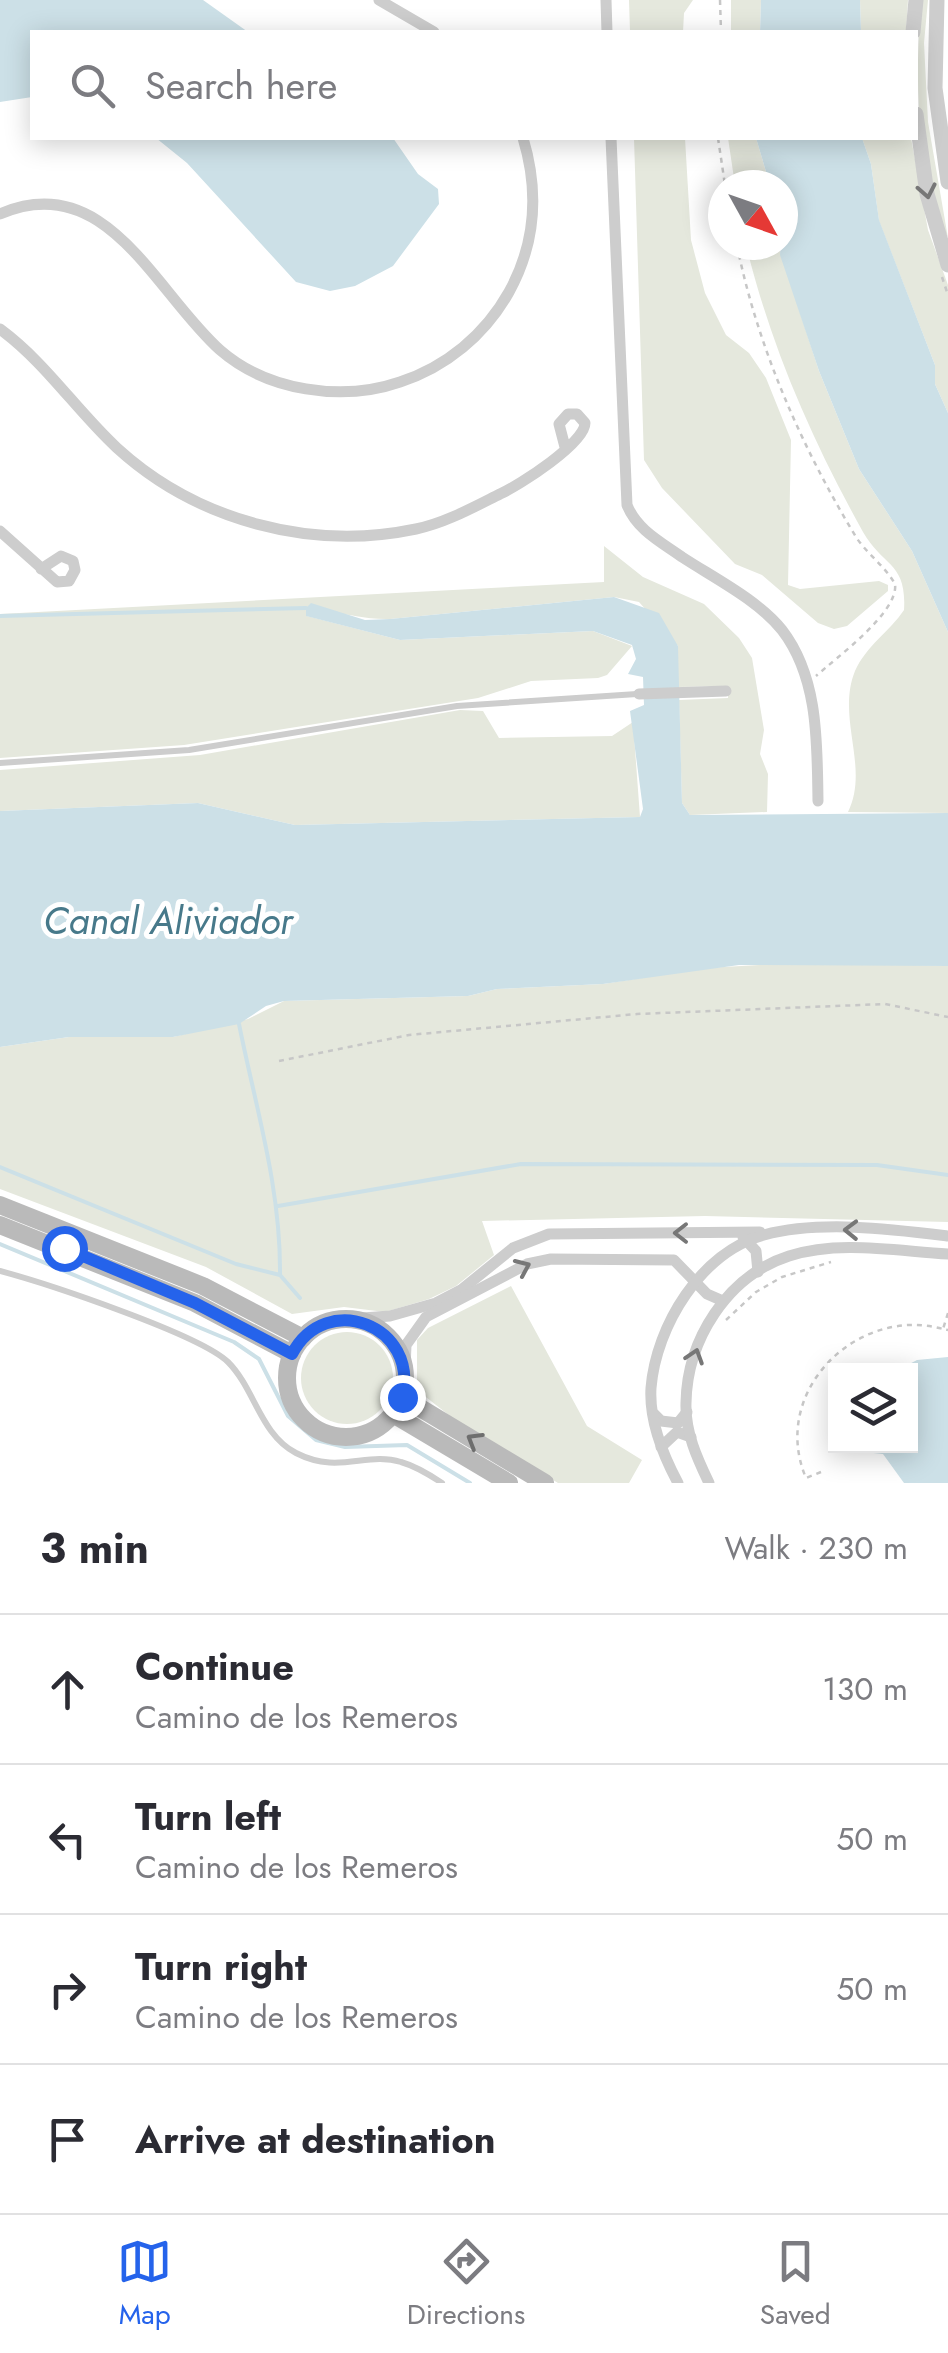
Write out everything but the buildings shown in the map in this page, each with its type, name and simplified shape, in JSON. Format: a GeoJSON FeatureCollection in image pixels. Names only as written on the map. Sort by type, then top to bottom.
{"type":"FeatureCollection","features":[{"type":"Feature","properties":{"kind":"main road"},"geometry":{"type":"LineString","coordinates":[[0,1205],[133,1255],[298,1346]]}},
{"type":"Feature","properties":{"kind":"main road"},"geometry":{"type":"LineString","coordinates":[[0,1225],[298,1346]]}},
{"type":"Feature","properties":{"kind":"main road"},"geometry":{"type":"LineString","coordinates":[[348,1319],[379,1329],[400,1353],[405,1368],[398,1405],[368,1434],[335,1437],[320,1432],[296,1410],[287,1380],[298,1346],[317,1326],[348,1319]]}},
{"type":"Feature","properties":{"kind":"main road"},"geometry":{"type":"LineString","coordinates":[[398,1405],[510,1483]]}},
{"type":"Feature","properties":{"kind":"main road"},"geometry":{"type":"LineString","coordinates":[[398,1405],[545,1483]]}},
{"type":"Feature","properties":{"kind":"street"},"geometry":{"type":"LineString","coordinates":[[379,0],[431,30]]}},
{"type":"Feature","properties":{"kind":"street"},"geometry":{"type":"LineString","coordinates":[[606,0],[607,30]]}},
{"type":"Feature","properties":{"kind":"street"},"geometry":{"type":"LineString","coordinates":[[913,30],[916,0]]}},
{"type":"Feature","properties":{"kind":"street"},"geometry":{"type":"LineString","coordinates":[[938,0],[935,88],[948,182]]}},
{"type":"Feature","properties":{"kind":"street"},"geometry":{"type":"LineString","coordinates":[[918,130],[926,194],[948,265]]}},
{"type":"Feature","properties":{"kind":"street"},"geometry":{"type":"LineString","coordinates":[[0,214],[44,201],[72,207],[99,221],[132,249],[220,349],[254,372],[317,390],[380,388],[420,375],[458,353],[509,292],[533,219],[532,178],[523,140]]}},
{"type":"Feature","properties":{"kind":"street"},"geometry":{"type":"LineString","coordinates":[[612,140],[627,505],[641,528],[780,628],[808,684],[817,734],[818,801]]}},
{"type":"Feature","properties":{"kind":"street"},"geometry":{"type":"LineString","coordinates":[[0,329],[34,355],[101,432],[135,463],[198,502],[273,529],[343,536],[418,528],[511,489],[565,447]]}},
{"type":"Feature","properties":{"kind":"street"},"geometry":{"type":"LineString","coordinates":[[0,530],[41,568]]}},
{"type":"Feature","properties":{"kind":"street"},"geometry":{"type":"LineString","coordinates":[[638,694],[726,691]]}},
{"type":"Feature","properties":{"kind":"street"},"geometry":{"type":"LineString","coordinates":[[348,1319],[390,1316],[436,1303],[532,1238],[859,1230],[948,1236]]}},
{"type":"Feature","properties":{"kind":"street"},"geometry":{"type":"LineString","coordinates":[[678,1483],[661,1447],[654,1414],[652,1388],[664,1335],[695,1280],[749,1242],[779,1232]]}},
{"type":"Feature","properties":{"kind":"street"},"geometry":{"type":"LineString","coordinates":[[737,1233],[756,1251],[758,1272]]}},
{"type":"Feature","properties":{"kind":"street"},"geometry":{"type":"LineString","coordinates":[[709,1483],[690,1437],[687,1412],[691,1365],[723,1301],[758,1272],[789,1256],[838,1247],[948,1254]]}},
{"type":"Feature","properties":{"kind":"street"},"geometry":{"type":"LineString","coordinates":[[405,1368],[406,1345],[426,1317],[540,1260],[665,1258],[682,1266],[706,1294],[723,1301]]}},
{"type":"Feature","properties":{"kind":"street"},"geometry":{"type":"LineString","coordinates":[[654,1414],[669,1424],[678,1423],[687,1412]]}},
{"type":"Feature","properties":{"kind":"street"},"geometry":{"type":"LineString","coordinates":[[661,1447],[671,1434],[690,1437]]}},
{"type":"Feature","properties":{"kind":"lane"},"geometry":{"type":"LineString","coordinates":[[0,763],[189,750],[457,706],[638,694]]}},
{"type":"Feature","properties":{"kind":"lane"},"geometry":{"type":"LineString","coordinates":[[0,1271],[172,1331],[224,1358],[243,1378],[270,1430],[294,1452],[334,1466],[399,1460],[442,1483]]}},
{"type":"Feature","properties":{"kind":"path"},"geometry":{"type":"LineString","coordinates":[[720,0],[721,30]]}},
{"type":"Feature","properties":{"kind":"path"},"geometry":{"type":"LineString","coordinates":[[718,140],[722,170]]}},
{"type":"Feature","properties":{"kind":"path"},"geometry":{"type":"LineString","coordinates":[[740,260],[763,341],[814,458],[858,540],[891,576],[896,592],[887,610],[808,684]]}},
{"type":"Feature","properties":{"kind":"path"},"geometry":{"type":"LineString","coordinates":[[279,1060],[409,1035],[636,1014],[884,1004],[948,1016]]}},
{"type":"Feature","properties":{"kind":"path"},"geometry":{"type":"LineString","coordinates":[[718,1325],[768,1284],[838,1258]]}},
{"type":"Feature","properties":{"kind":"path"},"geometry":{"type":"LineString","coordinates":[[821,1472],[806,1478],[800,1464],[798,1431],[806,1395],[834,1354],[847,1342],[904,1322],[946,1329],[948,1313]]}},
{"type":"Feature","properties":{"kind":"shaded area"},"geometry":{"type":"Polygon","coordinates":[[[629,0],[693,0],[684,13],[683,30],[630,30],[629,0]]]}},
{"type":"Feature","properties":{"kind":"shaded area"},"geometry":{"type":"Polygon","coordinates":[[[731,0],[761,0],[760,30],[731,30],[731,0]]]}},
{"type":"Feature","properties":{"kind":"shaded area"},"geometry":{"type":"Polygon","coordinates":[[[860,0],[908,0],[906,30],[861,30],[860,0]]]}},
{"type":"Feature","properties":{"kind":"shaded area"},"geometry":{"type":"Polygon","coordinates":[[[921,0],[928,0],[924,43],[928,122],[948,238],[923,151],[918,90],[921,0]]]}},
{"type":"Feature","properties":{"kind":"shaded area"},"geometry":{"type":"Polygon","coordinates":[[[634,140],[685,140],[691,240],[705,293],[726,335],[749,353],[766,378],[791,440],[788,585],[800,589],[879,581],[888,585],[888,591],[847,626],[834,629],[818,623],[762,575],[735,564],[662,488],[644,460],[634,140]]]}},
{"type":"Feature","properties":{"kind":"shaded area"},"geometry":{"type":"Polygon","coordinates":[[[728,140],[757,140],[766,170],[733,170],[728,140]]]}},
{"type":"Feature","properties":{"kind":"shaded area"},"geometry":{"type":"Polygon","coordinates":[[[863,140],[911,140],[928,230],[948,285],[948,413],[935,384],[935,365],[879,221],[871,164],[863,140]]]}},
{"type":"Feature","properties":{"kind":"shaded area"},"geometry":{"type":"Polygon","coordinates":[[[750,260],[783,260],[819,371],[859,469],[912,551],[948,632],[948,813],[848,812],[856,778],[850,689],[860,662],[904,610],[902,582],[863,532],[827,463],[781,356],[750,260]]]}},
{"type":"Feature","properties":{"kind":"shaded area"},"geometry":{"type":"Polygon","coordinates":[[[604,546],[643,577],[704,604],[739,638],[752,658],[764,730],[760,754],[768,774],[767,812],[690,815],[682,803],[679,700],[728,698],[728,686],[678,687],[678,646],[639,602],[614,597],[390,619],[329,613],[307,616],[400,640],[593,631],[632,646],[607,675],[598,678],[531,681],[478,698],[184,745],[0,758],[0,614],[604,582],[604,546]]]}},
{"type":"Feature","properties":{"kind":"shaded area"},"geometry":{"type":"Polygon","coordinates":[[[460,710],[483,711],[499,738],[612,736],[633,722],[640,817],[295,825],[198,803],[0,811],[0,770],[200,755],[460,710]]]}},
{"type":"Feature","properties":{"kind":"shaded area"},"geometry":{"type":"Polygon","coordinates":[[[815,962],[948,966],[948,1222],[705,1216],[482,1221],[494,1255],[456,1286],[385,1312],[344,1307],[292,1314],[206,1267],[0,1189],[0,1047],[69,1037],[173,1037],[248,1019],[284,1001],[468,996],[497,989],[603,984],[705,968],[815,962]]]}},
{"type":"Feature","properties":{"kind":"shaded area"},"geometry":{"type":"Polygon","coordinates":[[[511,1286],[587,1426],[642,1460],[629,1483],[558,1483],[455,1420],[417,1390],[417,1340],[428,1328],[511,1286]]]}},
{"type":"Feature","properties":{"kind":"shaded area"},"geometry":{"type":"Polygon","coordinates":[[[347,1332],[365,1335],[380,1345],[390,1360],[390,1396],[380,1411],[365,1421],[347,1424],[329,1421],[314,1411],[304,1396],[301,1378],[304,1360],[314,1345],[329,1335],[347,1332]]]}},
{"type":"Feature","properties":{"kind":"water"},"geometry":{"type":"Polygon","coordinates":[[[0,0],[203,0],[245,30],[30,30],[30,97],[0,102],[0,0]]]}},
{"type":"Feature","properties":{"kind":"water"},"geometry":{"type":"Polygon","coordinates":[[[761,0],[860,0],[861,30],[760,30],[761,0]]]}},
{"type":"Feature","properties":{"kind":"water"},"geometry":{"type":"Polygon","coordinates":[[[158,140],[394,140],[418,174],[438,189],[439,204],[393,266],[355,286],[330,291],[296,282],[187,163],[158,140]]]}},
{"type":"Feature","properties":{"kind":"water"},"geometry":{"type":"Polygon","coordinates":[[[757,140],[863,140],[871,164],[879,220],[935,365],[935,384],[948,413],[948,632],[912,551],[859,469],[819,371],[782,260],[798,260],[798,170],[766,170],[757,140]]]}},
{"type":"Feature","properties":{"kind":"water","name":"Canal Aliviador"},"geometry":{"type":"Polygon","coordinates":[[[614,597],[659,613],[678,646],[682,803],[690,815],[948,813],[948,966],[739,965],[603,984],[497,989],[468,996],[284,1001],[266,1006],[239,1024],[173,1037],[69,1037],[0,1047],[0,811],[198,803],[295,825],[640,817],[643,809],[630,711],[644,705],[643,677],[628,674],[636,659],[632,645],[593,631],[400,640],[306,616],[311,603],[365,620],[614,597]]]}},
{"type":"Feature","properties":{"kind":"water"},"geometry":{"type":"Polygon","coordinates":[[[948,1357],[948,1483],[904,1483],[883,1454],[873,1453],[918,1453],[918,1363],[911,1363],[948,1357]]]}},
{"type":"Feature","properties":{"kind":"waterway"},"geometry":{"type":"LineString","coordinates":[[0,616],[306,608]]}},
{"type":"Feature","properties":{"kind":"waterway"},"geometry":{"type":"LineString","coordinates":[[239,1024],[272,1180],[280,1275]]}},
{"type":"Feature","properties":{"kind":"waterway"},"geometry":{"type":"LineString","coordinates":[[278,1206],[521,1164],[877,1165],[948,1175]]}},
{"type":"Feature","properties":{"kind":"waterway"},"geometry":{"type":"LineString","coordinates":[[0,1167],[236,1264],[280,1275],[300,1298]]}},
{"type":"Feature","properties":{"kind":"waterway"},"geometry":{"type":"LineString","coordinates":[[0,1244],[234,1342],[259,1359],[288,1416],[316,1440],[345,1447],[407,1445],[470,1483]]}},
{"type":"Feature","properties":{"kind":"route"},"geometry":{"type":"LineString","coordinates":[[64,1248],[195,1303],[292,1354],[304,1336],[317,1326],[332,1320],[364,1322],[379,1329],[400,1353],[405,1368],[402,1397]]}}]}
